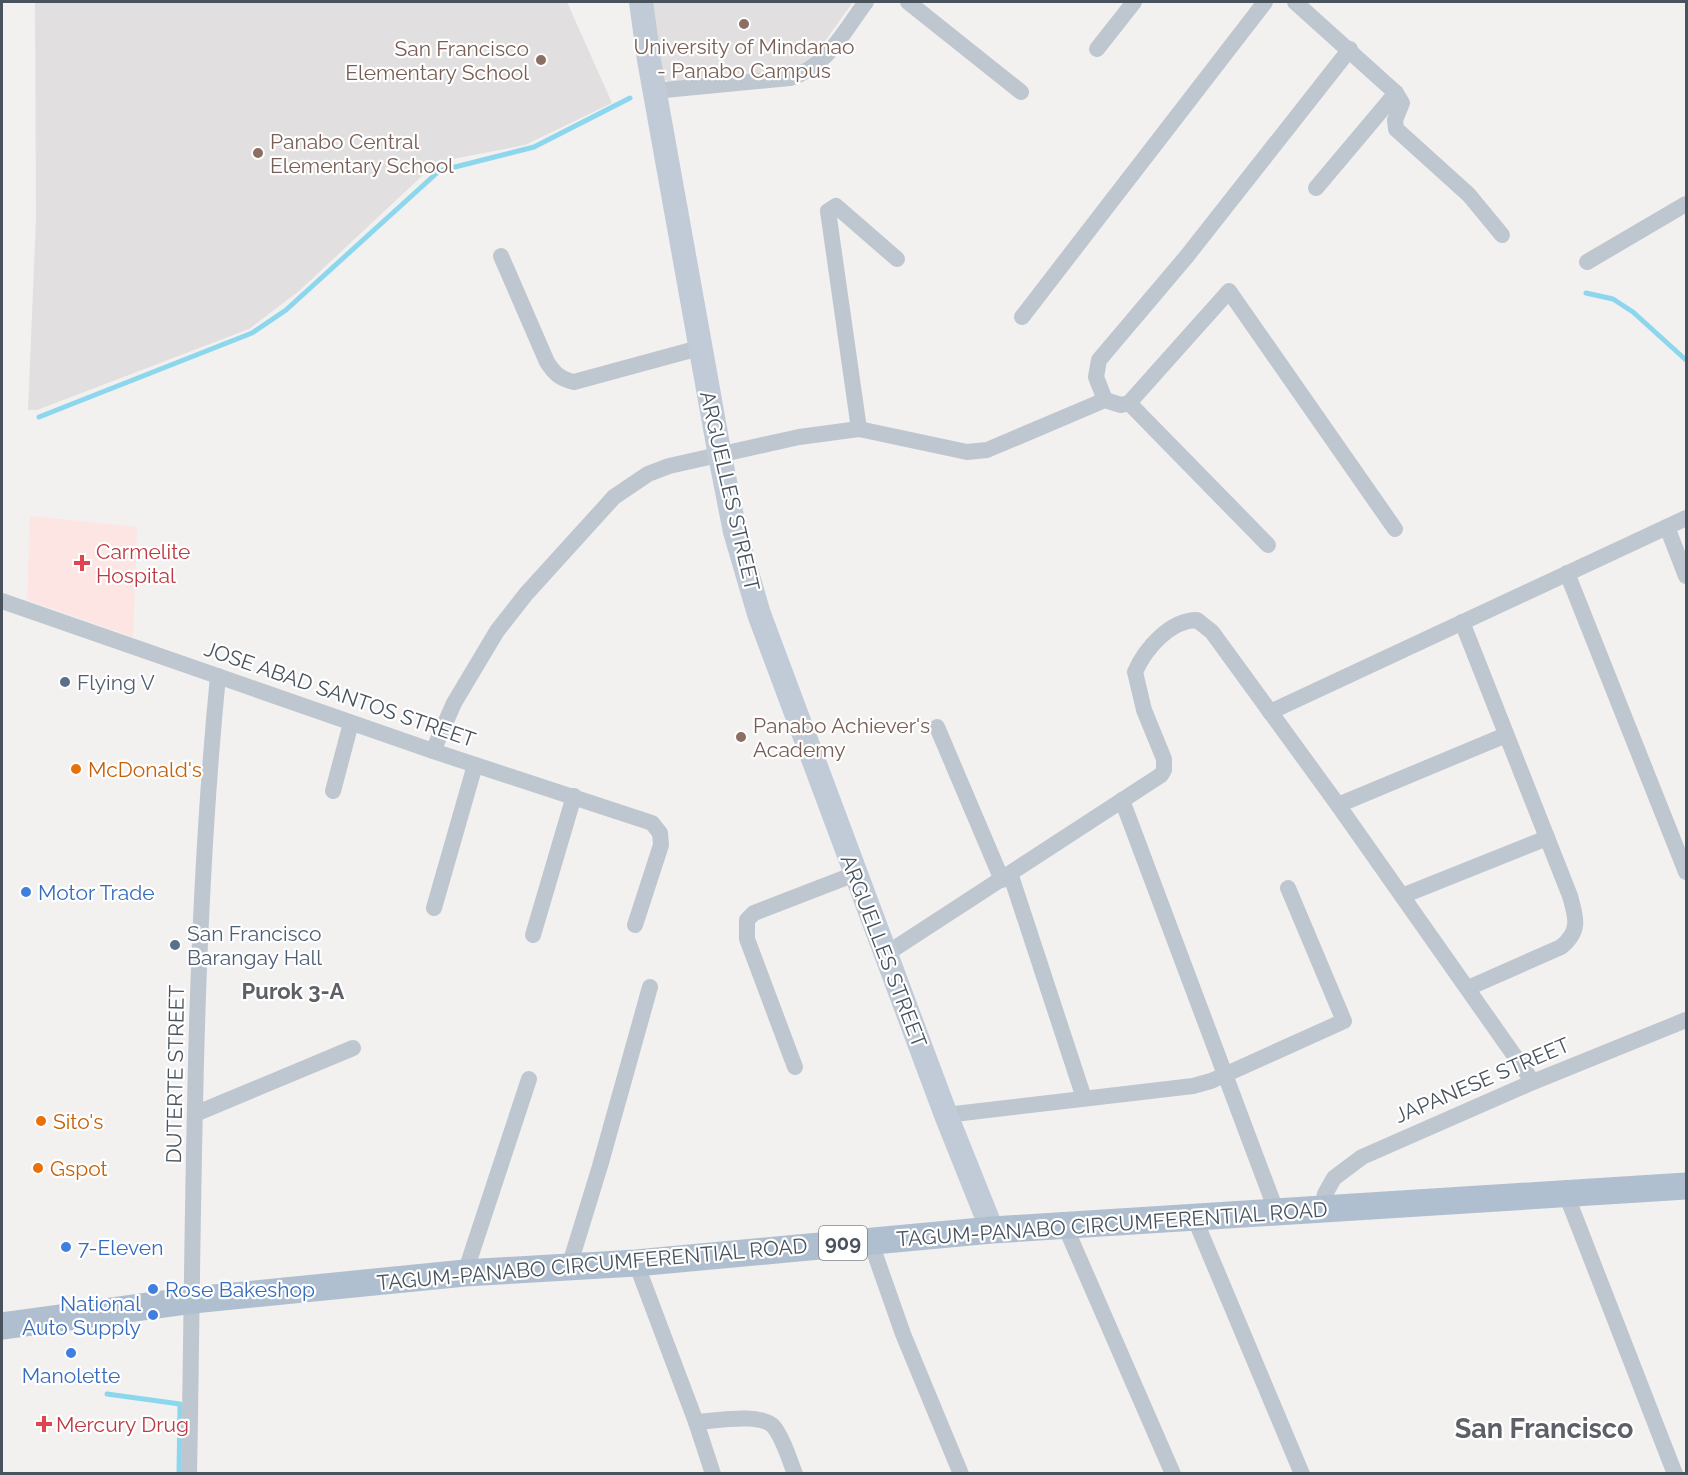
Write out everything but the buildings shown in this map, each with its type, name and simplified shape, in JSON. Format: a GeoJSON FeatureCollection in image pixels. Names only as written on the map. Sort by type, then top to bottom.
{"type":"FeatureCollection","features":[{"type":"Feature","properties":{"kind":"main road","name":"TAGUM-PANABO CIRCUMFERENTIAL ROAD"},"geometry":{"type":"LineString","coordinates":[[2,1326],[193,1300],[465,1273],[636,1263],[992,1230],[1686,1186]]}},
{"type":"Feature","properties":{"kind":"street","name":"ARGUELLES STREET"},"geometry":{"type":"LineString","coordinates":[[641,2],[654,91],[699,348],[735,532],[759,614],[946,1115],[992,1230]]}},
{"type":"Feature","properties":{"kind":"street"},"geometry":{"type":"LineString","coordinates":[[654,91],[780,79],[803,74],[825,58],[866,2]]}},
{"type":"Feature","properties":{"kind":"street"},"geometry":{"type":"LineString","coordinates":[[908,2],[1021,92]]}},
{"type":"Feature","properties":{"kind":"street"},"geometry":{"type":"LineString","coordinates":[[1097,49],[1134,2]]}},
{"type":"Feature","properties":{"kind":"street"},"geometry":{"type":"LineString","coordinates":[[1022,317],[1265,2]]}},
{"type":"Feature","properties":{"kind":"street"},"geometry":{"type":"LineString","coordinates":[[1295,2],[1350,49],[1396,93],[1402,104],[1394,124],[1396,129],[1469,195],[1502,235]]}},
{"type":"Feature","properties":{"kind":"street"},"geometry":{"type":"LineString","coordinates":[[1105,400],[1096,377],[1099,360],[1186,256],[1350,49]]}},
{"type":"Feature","properties":{"kind":"street"},"geometry":{"type":"LineString","coordinates":[[1316,188],[1396,93]]}},
{"type":"Feature","properties":{"kind":"street"},"geometry":{"type":"LineString","coordinates":[[1587,262],[1686,204]]}},
{"type":"Feature","properties":{"kind":"street"},"geometry":{"type":"LineString","coordinates":[[859,429],[828,211],[836,206],[841,208],[897,259]]}},
{"type":"Feature","properties":{"kind":"street"},"geometry":{"type":"LineString","coordinates":[[501,256],[547,362],[553,372],[563,380],[574,382],[699,348]]}},
{"type":"Feature","properties":{"kind":"street"},"geometry":{"type":"LineString","coordinates":[[434,751],[454,703],[497,631],[526,594],[614,497],[648,474],[669,466],[799,437],[859,429],[967,452],[1002,445],[1105,400],[1121,405],[1129,403],[1229,291],[1395,529]]}},
{"type":"Feature","properties":{"kind":"street"},"geometry":{"type":"LineString","coordinates":[[1129,403],[1268,545]]}},
{"type":"Feature","properties":{"kind":"street"},"geometry":{"type":"LineString","coordinates":[[1270,712],[1686,518]]}},
{"type":"Feature","properties":{"kind":"street"},"geometry":{"type":"LineString","coordinates":[[1667,527],[1686,576]]}},
{"type":"Feature","properties":{"kind":"street"},"geometry":{"type":"LineString","coordinates":[[1567,573],[1686,872]]}},
{"type":"Feature","properties":{"kind":"street","name":"JOSE ABAD SANTOS STREET"},"geometry":{"type":"LineString","coordinates":[[2,601],[351,723],[652,823],[660,833],[661,845],[635,924]]}},
{"type":"Feature","properties":{"kind":"street"},"geometry":{"type":"LineString","coordinates":[[886,954],[1006,878],[1164,770],[1164,759],[1144,710],[1135,672],[1153,643],[1177,625],[1188,620],[1197,620],[1205,625],[1338,805],[1533,1082]]}},
{"type":"Feature","properties":{"kind":"street"},"geometry":{"type":"LineString","coordinates":[[1462,622],[1547,837],[1576,915],[1577,927],[1572,938],[1562,946],[1468,988]]}},
{"type":"Feature","properties":{"kind":"street","name":"DUTERTE STREET"},"geometry":{"type":"LineString","coordinates":[[189,1473],[195,1114],[205,855],[218,676]]}},
{"type":"Feature","properties":{"kind":"street"},"geometry":{"type":"LineString","coordinates":[[333,790],[351,723]]}},
{"type":"Feature","properties":{"kind":"street"},"geometry":{"type":"LineString","coordinates":[[937,727],[1006,878],[1084,1098]]}},
{"type":"Feature","properties":{"kind":"street"},"geometry":{"type":"LineString","coordinates":[[1338,805],[1506,735]]}},
{"type":"Feature","properties":{"kind":"street"},"geometry":{"type":"LineString","coordinates":[[434,908],[475,765]]}},
{"type":"Feature","properties":{"kind":"street"},"geometry":{"type":"LineString","coordinates":[[533,935],[574,796]]}},
{"type":"Feature","properties":{"kind":"street"},"geometry":{"type":"LineString","coordinates":[[1122,800],[1278,1213]]}},
{"type":"Feature","properties":{"kind":"street"},"geometry":{"type":"LineString","coordinates":[[1402,896],[1547,837]]}},
{"type":"Feature","properties":{"kind":"street"},"geometry":{"type":"LineString","coordinates":[[795,1068],[747,939],[747,920],[754,913],[855,874]]}},
{"type":"Feature","properties":{"kind":"street"},"geometry":{"type":"LineString","coordinates":[[946,1115],[1194,1086],[1227,1074],[1344,1021],[1288,888]]}},
{"type":"Feature","properties":{"kind":"street"},"geometry":{"type":"LineString","coordinates":[[569,1267],[650,987]]}},
{"type":"Feature","properties":{"kind":"street","name":"JAPANESE STREET"},"geometry":{"type":"LineString","coordinates":[[1321,1210],[1330,1186],[1348,1165],[1533,1082],[1686,1020]]}},
{"type":"Feature","properties":{"kind":"street"},"geometry":{"type":"LineString","coordinates":[[195,1114],[353,1048]]}},
{"type":"Feature","properties":{"kind":"street"},"geometry":{"type":"LineString","coordinates":[[465,1273],[529,1079]]}},
{"type":"Feature","properties":{"kind":"street"},"geometry":{"type":"LineString","coordinates":[[1566,1194],[1675,1473]]}},
{"type":"Feature","properties":{"kind":"street"},"geometry":{"type":"LineString","coordinates":[[1194,1217],[1302,1473]]}},
{"type":"Feature","properties":{"kind":"street"},"geometry":{"type":"LineString","coordinates":[[1065,1226],[1173,1473]]}},
{"type":"Feature","properties":{"kind":"street"},"geometry":{"type":"LineString","coordinates":[[870,1240],[903,1334],[961,1473]]}},
{"type":"Feature","properties":{"kind":"street"},"geometry":{"type":"LineString","coordinates":[[636,1263],[713,1473]]}},
{"type":"Feature","properties":{"kind":"street"},"geometry":{"type":"LineString","coordinates":[[696,1422],[754,1418],[767,1421],[780,1437],[795,1473]]}},
{"type":"Feature","properties":{"kind":"shaded area","name":"Panabo Central Elementary School"},"geometry":{"type":"Polygon","coordinates":[[[35,2],[567,2],[612,103],[525,145],[437,162],[299,291],[249,329],[37,410],[28,410],[36,219],[35,2]]]}},
{"type":"Feature","properties":{"kind":"shaded area","name":"University of Mindanao - Panabo Campus"},"geometry":{"type":"Polygon","coordinates":[[[648,2],[853,2],[810,62],[800,69],[671,82],[659,78],[648,2]]]}},
{"type":"Feature","properties":{"kind":"shaded area","name":"Carmelite Hospital"},"geometry":{"type":"Polygon","coordinates":[[[30,516],[137,527],[133,637],[27,600],[30,516]]]}},
{"type":"Feature","properties":{"kind":"waterway"},"geometry":{"type":"LineString","coordinates":[[39,417],[252,333],[286,310],[439,171],[534,147],[630,98]]}},
{"type":"Feature","properties":{"kind":"waterway"},"geometry":{"type":"LineString","coordinates":[[1586,293],[1613,299],[1633,312],[1686,360]]}},
{"type":"Feature","properties":{"kind":"waterway"},"geometry":{"type":"LineString","coordinates":[[107,1394],[180,1404],[179,1474]]}},
{"type":"Feature","properties":{"kind":"place","name":"University of Mindanao - Panabo Campus"},"geometry":{"type":"Point","coordinates":[744,24]}},
{"type":"Feature","properties":{"kind":"place","name":"San Francisco Elementary School"},"geometry":{"type":"Point","coordinates":[541,60]}},
{"type":"Feature","properties":{"kind":"place","name":"Panabo Central Elementary School"},"geometry":{"type":"Point","coordinates":[258,153]}},
{"type":"Feature","properties":{"kind":"place","name":"Carmelite Hospital"},"geometry":{"type":"Point","coordinates":[82,563]}},
{"type":"Feature","properties":{"kind":"place","name":"Flying V"},"geometry":{"type":"Point","coordinates":[65,682]}},
{"type":"Feature","properties":{"kind":"place","name":"Panabo Achiever's Academy"},"geometry":{"type":"Point","coordinates":[741,737]}},
{"type":"Feature","properties":{"kind":"place","name":"McDonald's"},"geometry":{"type":"Point","coordinates":[76,769]}},
{"type":"Feature","properties":{"kind":"place","name":"Motor Trade"},"geometry":{"type":"Point","coordinates":[26,892]}},
{"type":"Feature","properties":{"kind":"place","name":"San Francisco Barangay Hall"},"geometry":{"type":"Point","coordinates":[175,945]}},
{"type":"Feature","properties":{"kind":"place","name":"Sito's"},"geometry":{"type":"Point","coordinates":[41,1121]}},
{"type":"Feature","properties":{"kind":"place","name":"Gspot"},"geometry":{"type":"Point","coordinates":[38,1168]}},
{"type":"Feature","properties":{"kind":"place","name":"7-Eleven"},"geometry":{"type":"Point","coordinates":[66,1247]}},
{"type":"Feature","properties":{"kind":"place","name":"Rose Bakeshop"},"geometry":{"type":"Point","coordinates":[153,1289]}},
{"type":"Feature","properties":{"kind":"place","name":"National Auto Supply"},"geometry":{"type":"Point","coordinates":[153,1315]}},
{"type":"Feature","properties":{"kind":"place","name":"Manolette"},"geometry":{"type":"Point","coordinates":[71,1353]}},
{"type":"Feature","properties":{"kind":"place","name":"Mercury Drug"},"geometry":{"type":"Point","coordinates":[44,1424]}},
{"type":"Feature","properties":{"kind":"district","name":"Purok 3-A"},"geometry":{"type":"Point","coordinates":[293,991]}},
{"type":"Feature","properties":{"kind":"district","name":"San Francisco"},"geometry":{"type":"Point","coordinates":[1544,1428]}}]}
